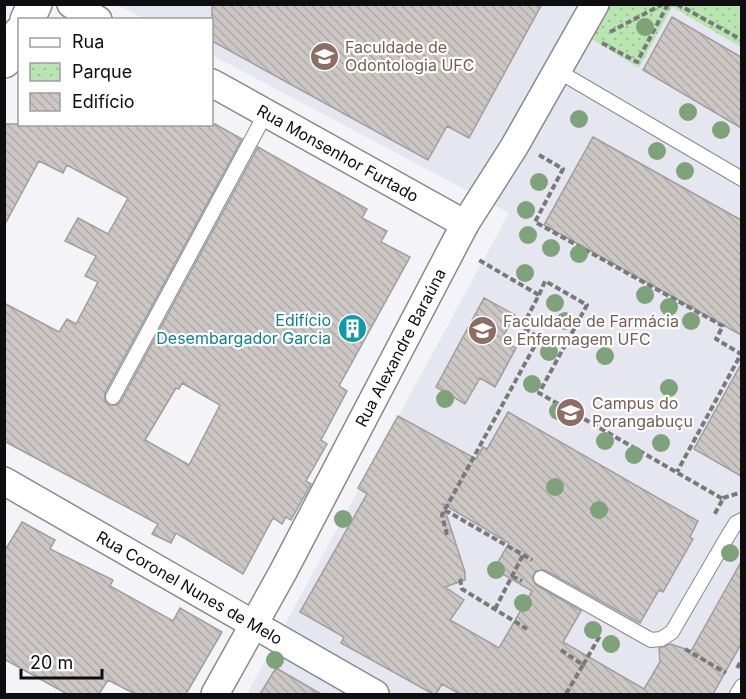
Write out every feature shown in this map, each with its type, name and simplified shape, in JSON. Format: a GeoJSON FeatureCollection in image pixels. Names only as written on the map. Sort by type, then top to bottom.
{"type":"FeatureCollection","features":[{"type":"Feature","properties":{"kind":"street"},"geometry":{"type":"LineString","coordinates":[[28,18],[35,4]]}},
{"type":"Feature","properties":{"kind":"street"},"geometry":{"type":"LineString","coordinates":[[71,4],[95,18]]}},
{"type":"Feature","properties":{"kind":"street","name":"Rua Alexandre Baraúna"},"geometry":{"type":"LineString","coordinates":[[215,694],[465,224],[558,71],[595,4]]}},
{"type":"Feature","properties":{"kind":"street"},"geometry":{"type":"LineString","coordinates":[[4,61],[18,36]]}},
{"type":"Feature","properties":{"kind":"street","name":"Rua Monsenhor Furtado"},"geometry":{"type":"LineString","coordinates":[[213,84],[465,224]]}},
{"type":"Feature","properties":{"kind":"street","name":"Rua Coronel Nunes de Melo"},"geometry":{"type":"LineString","coordinates":[[4,481],[375,694]]}},
{"type":"Feature","properties":{"kind":"lane"},"geometry":{"type":"LineString","coordinates":[[558,71],[741,179]]}},
{"type":"Feature","properties":{"kind":"lane"},"geometry":{"type":"LineString","coordinates":[[113,397],[266,113]]}},
{"type":"Feature","properties":{"kind":"lane"},"geometry":{"type":"LineString","coordinates":[[541,578],[651,640],[661,639],[672,632],[729,534],[736,523],[741,520]]}},
{"type":"Feature","properties":{"kind":"lane"},"geometry":{"type":"LineString","coordinates":[[737,681],[737,694]]}},
{"type":"Feature","properties":{"kind":"path"},"geometry":{"type":"LineString","coordinates":[[663,4],[596,39],[638,62],[668,4]]}},
{"type":"Feature","properties":{"kind":"path"},"geometry":{"type":"LineString","coordinates":[[677,4],[741,40]]}},
{"type":"Feature","properties":{"kind":"path"},"geometry":{"type":"LineString","coordinates":[[533,157],[535,153],[564,169],[535,222],[723,326],[716,339],[741,354],[677,472]]}},
{"type":"Feature","properties":{"kind":"path"},"geometry":{"type":"LineString","coordinates":[[476,259],[538,295]]}},
{"type":"Feature","properties":{"kind":"path"},"geometry":{"type":"LineString","coordinates":[[447,535],[442,515],[539,338],[522,327],[545,281],[587,305],[539,393],[723,499]]}},
{"type":"Feature","properties":{"kind":"path"},"geometry":{"type":"LineString","coordinates":[[710,522],[723,499],[741,492]]}},
{"type":"Feature","properties":{"kind":"path"},"geometry":{"type":"LineString","coordinates":[[445,510],[533,561]]}},
{"type":"Feature","properties":{"kind":"path"},"geometry":{"type":"LineString","coordinates":[[495,609],[523,555]]}},
{"type":"Feature","properties":{"kind":"path"},"geometry":{"type":"LineString","coordinates":[[460,579],[462,589],[527,629]]}},
{"type":"Feature","properties":{"kind":"path"},"geometry":{"type":"LineString","coordinates":[[685,649],[737,681]]}},
{"type":"Feature","properties":{"kind":"path"},"geometry":{"type":"LineString","coordinates":[[561,650],[583,665],[566,694]]}},
{"type":"Feature","properties":{"kind":"shaded area","name":"Campus do Porangabuçu"},"geometry":{"type":"Polygon","coordinates":[[[117,5],[741,5],[741,694],[247,694],[509,213],[213,56],[213,18],[143,18],[117,5]]]}},
{"type":"Feature","properties":{"kind":"green space"},"geometry":{"type":"Polygon","coordinates":[[[609,5],[741,5],[741,47],[672,7],[639,68],[590,38],[609,5]]]}},
{"type":"Feature","properties":{"kind":"building"},"geometry":{"type":"Polygon","coordinates":[[[212,4],[542,4],[469,138],[447,126],[428,160],[213,42],[212,4]]]}},
{"type":"Feature","properties":{"kind":"building"},"geometry":{"type":"Polygon","coordinates":[[[672,17],[741,57],[741,128],[643,70],[672,17]]]}},
{"type":"Feature","properties":{"kind":"building"},"geometry":{"type":"Polygon","coordinates":[[[4,124],[18,124],[18,126],[213,126],[215,124],[242,139],[105,393],[105,401],[109,405],[117,405],[121,401],[258,147],[367,209],[362,218],[387,231],[381,242],[410,257],[339,386],[347,391],[321,440],[327,444],[306,481],[311,484],[291,520],[286,517],[282,524],[273,518],[243,574],[176,533],[171,543],[152,534],[158,524],[4,441],[4,303],[59,332],[67,319],[76,324],[98,282],[85,276],[96,256],[65,241],[78,218],[108,234],[128,198],[67,165],[63,173],[39,161],[4,226],[4,124]],[[182,383],[179,389],[176,388],[145,440],[189,465],[220,405],[182,383]]]}},
{"type":"Feature","properties":{"kind":"building"},"geometry":{"type":"Polygon","coordinates":[[[593,137],[741,220],[741,335],[544,225],[593,137]]]}},
{"type":"Feature","properties":{"kind":"building"},"geometry":{"type":"Polygon","coordinates":[[[484,298],[515,315],[501,340],[516,348],[495,387],[480,378],[465,404],[436,387],[484,298]]]}},
{"type":"Feature","properties":{"kind":"building"},"geometry":{"type":"Polygon","coordinates":[[[741,364],[741,476],[694,449],[741,364]]]}},
{"type":"Feature","properties":{"kind":"building"},"geometry":{"type":"Polygon","coordinates":[[[508,412],[698,521],[690,537],[693,539],[663,592],[659,590],[640,623],[545,570],[536,571],[532,578],[536,585],[581,611],[563,642],[644,689],[660,662],[659,648],[671,644],[691,651],[741,562],[741,644],[713,694],[460,694],[442,684],[436,694],[433,694],[341,643],[344,637],[300,612],[367,494],[358,488],[398,416],[476,459],[483,447],[487,449],[508,412]],[[443,504],[465,572],[465,580],[445,587],[464,600],[450,620],[499,648],[532,591],[494,569],[509,543],[443,504]]]}},
{"type":"Feature","properties":{"kind":"building"},"geometry":{"type":"Polygon","coordinates":[[[22,522],[55,540],[50,549],[113,580],[110,586],[173,621],[180,608],[222,632],[186,694],[135,694],[108,680],[99,694],[67,694],[4,659],[4,552],[22,522]]]}},
{"type":"Feature","properties":{"kind":"building"},"geometry":{"type":"Polygon","coordinates":[[[276,668],[321,694],[260,694],[276,668]]]}},
{"type":"Feature","properties":{"kind":"place","name":"Faculdade de Odontologia UFC"},"geometry":{"type":"Point","coordinates":[324,56]}},
{"type":"Feature","properties":{"kind":"place","name":"Edifício Desembargador Garcia"},"geometry":{"type":"Point","coordinates":[352,329]}},
{"type":"Feature","properties":{"kind":"place","name":"Faculdade de Farmácia e Enfermagem UFC"},"geometry":{"type":"Point","coordinates":[482,330]}},
{"type":"Feature","properties":{"kind":"place","name":"Campus do Porangabuçu"},"geometry":{"type":"Point","coordinates":[571,412]}}]}
